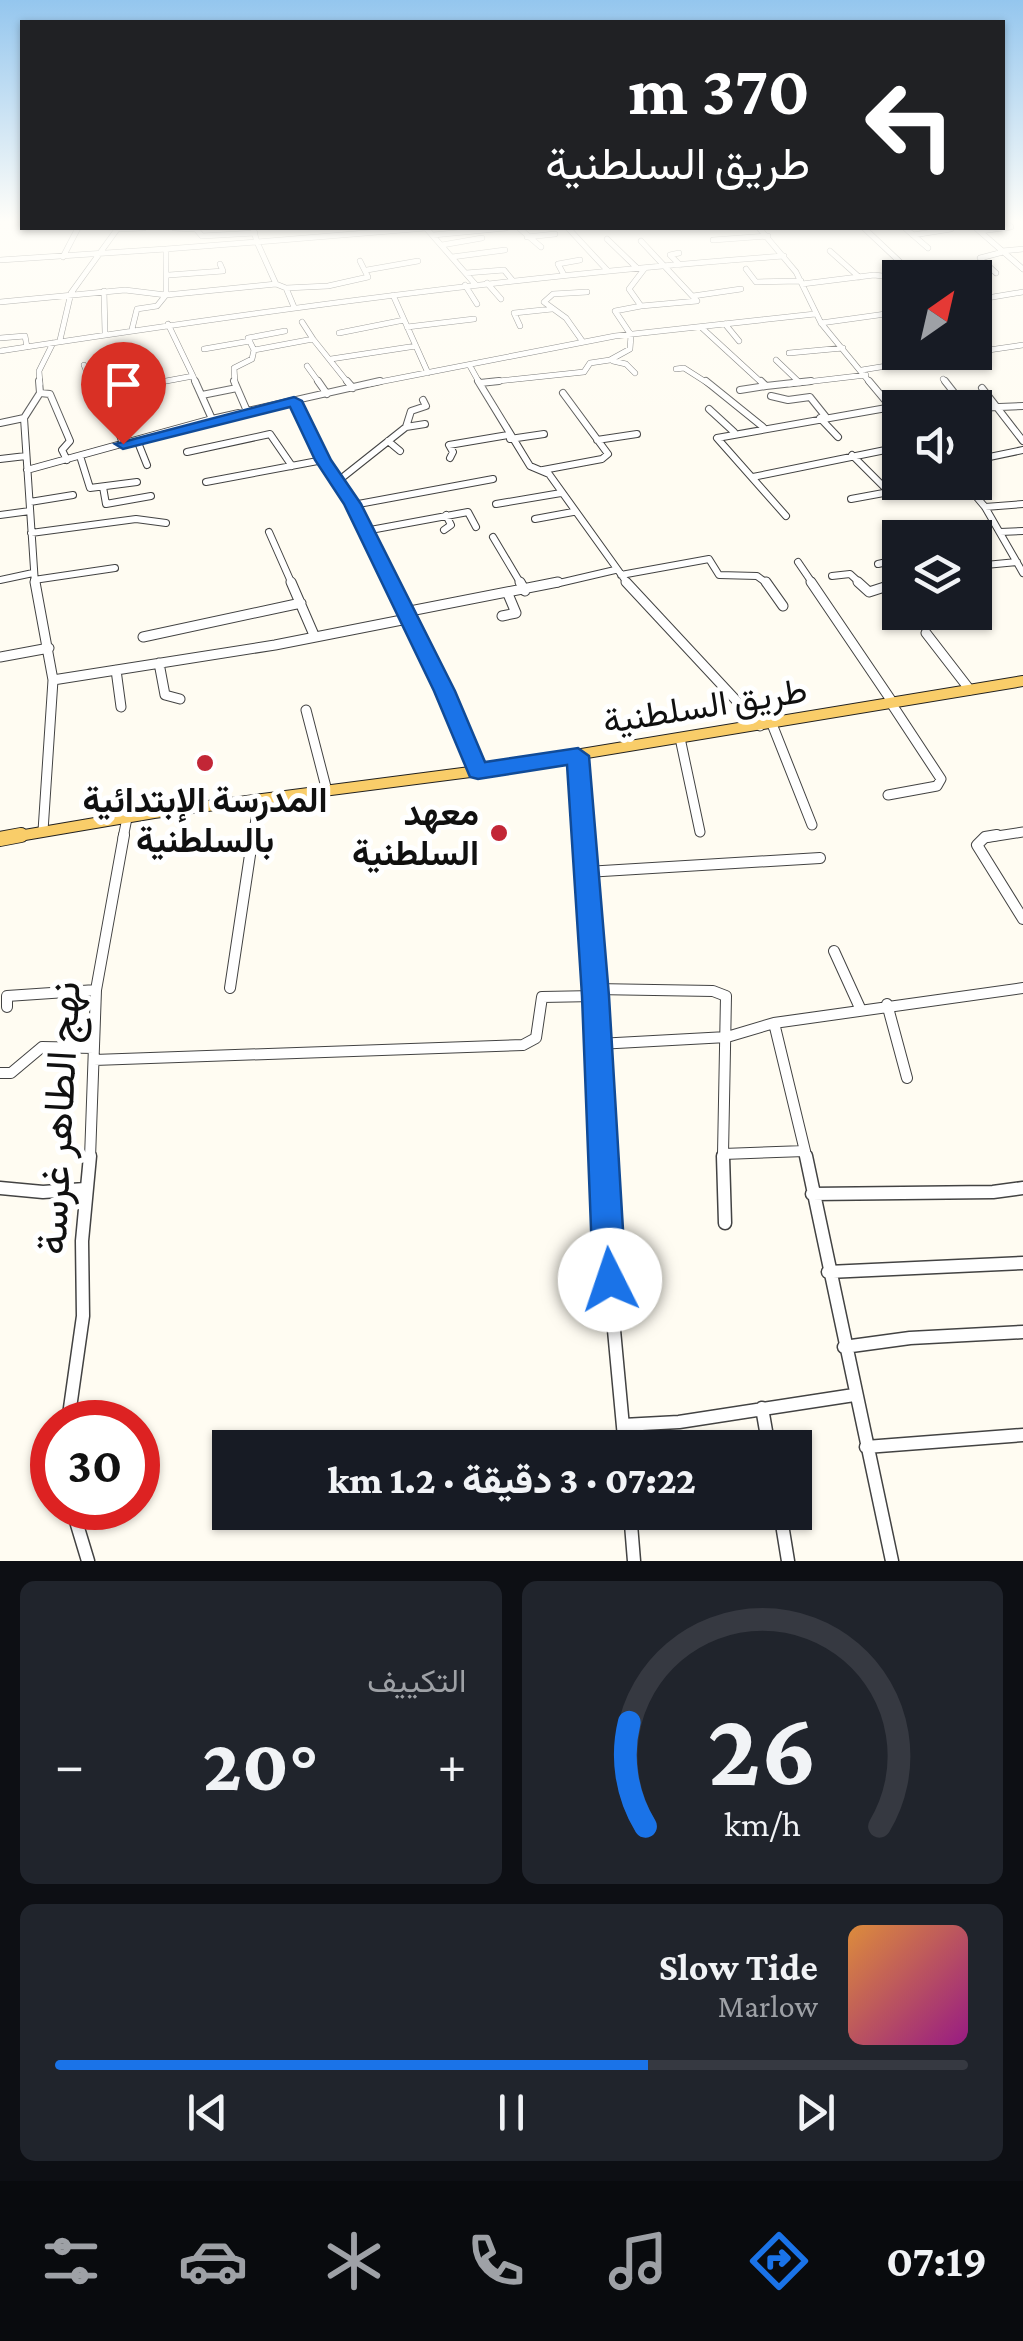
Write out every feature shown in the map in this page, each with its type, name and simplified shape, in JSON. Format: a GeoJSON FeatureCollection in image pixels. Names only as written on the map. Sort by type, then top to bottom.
{"type":"FeatureCollection","features":[{"type":"Feature","properties":{"kind":"main road","name":"طريق السلطنية"},"geometry":{"type":"LineString","coordinates":[[259,799],[578,756],[1023,681]]}},
{"type":"Feature","properties":{"kind":"main road"},"geometry":{"type":"LineString","coordinates":[[0,839],[259,799]]}},
{"type":"Feature","properties":{"kind":"street"},"geometry":{"type":"LineString","coordinates":[[0,302],[49,296]]}},
{"type":"Feature","properties":{"kind":"street"},"geometry":{"type":"LineString","coordinates":[[43,831],[52,680],[34,576],[24,418],[40,394],[39,371],[58,341],[70,296]]}},
{"type":"Feature","properties":{"kind":"street"},"geometry":{"type":"LineString","coordinates":[[104,296],[105,333]]}},
{"type":"Feature","properties":{"kind":"street"},"geometry":{"type":"LineString","coordinates":[[132,329],[137,309],[157,306],[165,296]]}},
{"type":"Feature","properties":{"kind":"street"},"geometry":{"type":"LineString","coordinates":[[289,296],[294,307]]}},
{"type":"Feature","properties":{"kind":"street"},"geometry":{"type":"LineString","coordinates":[[0,351],[383,296]]}},
{"type":"Feature","properties":{"kind":"street"},"geometry":{"type":"LineString","coordinates":[[390,296],[428,373]]}},
{"type":"Feature","properties":{"kind":"street"},"geometry":{"type":"LineString","coordinates":[[471,296],[476,304]]}},
{"type":"Feature","properties":{"kind":"street"},"geometry":{"type":"LineString","coordinates":[[498,296],[501,299]]}},
{"type":"Feature","properties":{"kind":"street"},"geometry":{"type":"LineString","coordinates":[[548,296],[544,302],[566,318],[582,342]]}},
{"type":"Feature","properties":{"kind":"street"},"geometry":{"type":"LineString","coordinates":[[634,296],[641,306]]}},
{"type":"Feature","properties":{"kind":"street"},"geometry":{"type":"LineString","coordinates":[[480,383],[584,372],[590,363],[610,360],[630,349],[631,335],[616,311],[694,303],[693,296]]}},
{"type":"Feature","properties":{"kind":"street"},"geometry":{"type":"LineString","coordinates":[[807,296],[821,323],[882,396]]}},
{"type":"Feature","properties":{"kind":"street"},"geometry":{"type":"LineString","coordinates":[[520,326],[514,313],[552,309]]}},
{"type":"Feature","properties":{"kind":"street"},"geometry":{"type":"LineString","coordinates":[[27,470],[212,419],[582,342],[815,314]]}},
{"type":"Feature","properties":{"kind":"street"},"geometry":{"type":"LineString","coordinates":[[821,323],[882,315]]}},
{"type":"Feature","properties":{"kind":"street"},"geometry":{"type":"LineString","coordinates":[[339,333],[474,320]]}},
{"type":"Feature","properties":{"kind":"street"},"geometry":{"type":"LineString","coordinates":[[302,322],[352,388]]}},
{"type":"Feature","properties":{"kind":"street"},"geometry":{"type":"LineString","coordinates":[[168,324],[212,419]]}},
{"type":"Feature","properties":{"kind":"street"},"geometry":{"type":"LineString","coordinates":[[726,324],[739,341]]}},
{"type":"Feature","properties":{"kind":"street"},"geometry":{"type":"LineString","coordinates":[[701,327],[766,386]]}},
{"type":"Feature","properties":{"kind":"street"},"geometry":{"type":"LineString","coordinates":[[241,328],[254,350],[250,362],[232,370],[247,412]]}},
{"type":"Feature","properties":{"kind":"street"},"geometry":{"type":"LineString","coordinates":[[211,339],[207,348],[285,330]]}},
{"type":"Feature","properties":{"kind":"street"},"geometry":{"type":"LineString","coordinates":[[0,338],[25,336],[27,347]]}},
{"type":"Feature","properties":{"kind":"street"},"geometry":{"type":"LineString","coordinates":[[254,350],[313,339]]}},
{"type":"Feature","properties":{"kind":"street"},"geometry":{"type":"LineString","coordinates":[[992,349],[1023,345]]}},
{"type":"Feature","properties":{"kind":"street"},"geometry":{"type":"LineString","coordinates":[[331,359],[416,346]]}},
{"type":"Feature","properties":{"kind":"street"},"geometry":{"type":"LineString","coordinates":[[789,353],[843,348]]}},
{"type":"Feature","properties":{"kind":"street"},"geometry":{"type":"LineString","coordinates":[[610,360],[626,364],[635,373]]}},
{"type":"Feature","properties":{"kind":"street"},"geometry":{"type":"LineString","coordinates":[[776,360],[800,383]]}},
{"type":"Feature","properties":{"kind":"street"},"geometry":{"type":"LineString","coordinates":[[150,362],[153,382]]}},
{"type":"Feature","properties":{"kind":"street"},"geometry":{"type":"LineString","coordinates":[[84,365],[87,372],[110,367],[112,422],[123,444]]}},
{"type":"Feature","properties":{"kind":"street"},"geometry":{"type":"LineString","coordinates":[[306,366],[326,394]]}},
{"type":"Feature","properties":{"kind":"street"},"geometry":{"type":"LineString","coordinates":[[470,366],[509,437],[530,466],[543,470],[602,459],[608,454],[563,393]]}},
{"type":"Feature","properties":{"kind":"street"},"geometry":{"type":"LineString","coordinates":[[676,369],[684,368],[689,377],[701,376],[720,396],[735,398],[763,427]]}},
{"type":"Feature","properties":{"kind":"street"},"geometry":{"type":"LineString","coordinates":[[740,390],[882,370]]}},
{"type":"Feature","properties":{"kind":"street"},"geometry":{"type":"LineString","coordinates":[[113,396],[150,390],[150,382],[192,376]]}},
{"type":"Feature","properties":{"kind":"street"},"geometry":{"type":"LineString","coordinates":[[943,379],[952,390]]}},
{"type":"Feature","properties":{"kind":"street"},"geometry":{"type":"LineString","coordinates":[[202,395],[236,388]]}},
{"type":"Feature","properties":{"kind":"street"},"geometry":{"type":"LineString","coordinates":[[982,388],[1023,441]]}},
{"type":"Feature","properties":{"kind":"street"},"geometry":{"type":"LineString","coordinates":[[40,394],[50,394],[70,441],[62,450],[67,460]]}},
{"type":"Feature","properties":{"kind":"street"},"geometry":{"type":"LineString","coordinates":[[770,396],[788,400],[810,397],[838,436]]}},
{"type":"Feature","properties":{"kind":"street"},"geometry":{"type":"LineString","coordinates":[[406,427],[410,411],[426,406],[423,400]]}},
{"type":"Feature","properties":{"kind":"street"},"geometry":{"type":"LineString","coordinates":[[294,401],[323,460],[352,504],[444,691],[478,771]]}},
{"type":"Feature","properties":{"kind":"street"},"geometry":{"type":"LineString","coordinates":[[992,409],[1023,406]]}},
{"type":"Feature","properties":{"kind":"street"},"geometry":{"type":"LineString","coordinates":[[709,408],[734,432]]}},
{"type":"Feature","properties":{"kind":"street"},"geometry":{"type":"LineString","coordinates":[[786,516],[716,438],[882,409]]}},
{"type":"Feature","properties":{"kind":"street"},"geometry":{"type":"LineString","coordinates":[[0,423],[24,418]]}},
{"type":"Feature","properties":{"kind":"street"},"geometry":{"type":"LineString","coordinates":[[338,481],[406,427],[425,424]]}},
{"type":"Feature","properties":{"kind":"street"},"geometry":{"type":"LineString","coordinates":[[187,452],[274,434],[292,466]]}},
{"type":"Feature","properties":{"kind":"street"},"geometry":{"type":"LineString","coordinates":[[450,458],[454,452],[450,445],[544,434]]}},
{"type":"Feature","properties":{"kind":"street"},"geometry":{"type":"LineString","coordinates":[[597,440],[637,434]]}},
{"type":"Feature","properties":{"kind":"street"},"geometry":{"type":"LineString","coordinates":[[137,440],[147,465]]}},
{"type":"Feature","properties":{"kind":"street"},"geometry":{"type":"LineString","coordinates":[[231,442],[235,450]]}},
{"type":"Feature","properties":{"kind":"street"},"geometry":{"type":"LineString","coordinates":[[388,442],[400,451]]}},
{"type":"Feature","properties":{"kind":"street"},"geometry":{"type":"LineString","coordinates":[[211,447],[216,457]]}},
{"type":"Feature","properties":{"kind":"street"},"geometry":{"type":"LineString","coordinates":[[992,456],[1023,450]]}},
{"type":"Feature","properties":{"kind":"street"},"geometry":{"type":"LineString","coordinates":[[753,477],[882,451]]}},
{"type":"Feature","properties":{"kind":"street"},"geometry":{"type":"LineString","coordinates":[[851,499],[889,492],[852,455]]}},
{"type":"Feature","properties":{"kind":"street"},"geometry":{"type":"LineString","coordinates":[[0,460],[26,456]]}},
{"type":"Feature","properties":{"kind":"street"},"geometry":{"type":"LineString","coordinates":[[80,456],[88,486],[137,482]]}},
{"type":"Feature","properties":{"kind":"street"},"geometry":{"type":"LineString","coordinates":[[206,482],[323,460]]}},
{"type":"Feature","properties":{"kind":"street"},"geometry":{"type":"LineString","coordinates":[[543,470],[618,573],[766,725],[812,826]]}},
{"type":"Feature","properties":{"kind":"street"},"geometry":{"type":"LineString","coordinates":[[352,504],[494,479]]}},
{"type":"Feature","properties":{"kind":"street"},"geometry":{"type":"LineString","coordinates":[[104,487],[106,504],[151,496]]}},
{"type":"Feature","properties":{"kind":"street"},"geometry":{"type":"LineString","coordinates":[[496,504],[561,494]]}},
{"type":"Feature","properties":{"kind":"street"},"geometry":{"type":"LineString","coordinates":[[0,515],[73,495]]}},
{"type":"Feature","properties":{"kind":"street"},"geometry":{"type":"LineString","coordinates":[[980,500],[1023,573]]}},
{"type":"Feature","properties":{"kind":"street"},"geometry":{"type":"LineString","coordinates":[[986,507],[1023,504]]}},
{"type":"Feature","properties":{"kind":"street"},"geometry":{"type":"LineString","coordinates":[[365,531],[468,512],[476,528]]}},
{"type":"Feature","properties":{"kind":"street"},"geometry":{"type":"LineString","coordinates":[[535,519],[573,512]]}},
{"type":"Feature","properties":{"kind":"street"},"geometry":{"type":"LineString","coordinates":[[444,530],[451,525],[446,515]]}},
{"type":"Feature","properties":{"kind":"street"},"geometry":{"type":"LineString","coordinates":[[31,534],[136,519],[166,522]]}},
{"type":"Feature","properties":{"kind":"street"},"geometry":{"type":"LineString","coordinates":[[1000,532],[1023,531]]}},
{"type":"Feature","properties":{"kind":"street"},"geometry":{"type":"LineString","coordinates":[[268,532],[314,635]]}},
{"type":"Feature","properties":{"kind":"street"},"geometry":{"type":"LineString","coordinates":[[493,537],[525,591]]}},
{"type":"Feature","properties":{"kind":"street"},"geometry":{"type":"LineString","coordinates":[[52,680],[314,635],[508,594],[709,559],[719,575],[757,574],[765,578],[783,606]]}},
{"type":"Feature","properties":{"kind":"street"},"geometry":{"type":"LineString","coordinates":[[798,562],[941,779],[937,786],[888,795]]}},
{"type":"Feature","properties":{"kind":"street"},"geometry":{"type":"LineString","coordinates":[[992,564],[1017,562]]}},
{"type":"Feature","properties":{"kind":"street"},"geometry":{"type":"LineString","coordinates":[[878,564],[882,563]]}},
{"type":"Feature","properties":{"kind":"street"},"geometry":{"type":"LineString","coordinates":[[0,580],[115,568]]}},
{"type":"Feature","properties":{"kind":"street"},"geometry":{"type":"LineString","coordinates":[[832,576],[850,574],[869,592],[882,588]]}},
{"type":"Feature","properties":{"kind":"street"},"geometry":{"type":"LineString","coordinates":[[502,616],[516,613],[508,594]]}},
{"type":"Feature","properties":{"kind":"street"},"geometry":{"type":"LineString","coordinates":[[142,637],[301,603]]}},
{"type":"Feature","properties":{"kind":"street"},"geometry":{"type":"LineString","coordinates":[[926,633],[970,690]]}},
{"type":"Feature","properties":{"kind":"street"},"geometry":{"type":"LineString","coordinates":[[0,657],[49,648]]}},
{"type":"Feature","properties":{"kind":"street"},"geometry":{"type":"LineString","coordinates":[[159,663],[165,695],[180,699]]}},
{"type":"Feature","properties":{"kind":"street"},"geometry":{"type":"LineString","coordinates":[[116,670],[121,706]]}},
{"type":"Feature","properties":{"kind":"street"},"geometry":{"type":"LineString","coordinates":[[306,710],[326,791]]}},
{"type":"Feature","properties":{"kind":"street"},"geometry":{"type":"LineString","coordinates":[[680,738],[700,832]]}},
{"type":"Feature","properties":{"kind":"street"},"geometry":{"type":"LineString","coordinates":[[578,756],[598,1044],[606,1244],[624,1430]]}},
{"type":"Feature","properties":{"kind":"street"},"geometry":{"type":"LineString","coordinates":[[230,988],[259,799]]}},
{"type":"Feature","properties":{"kind":"street","name":"نهج الطاهر غرسة"},"geometry":{"type":"LineString","coordinates":[[71,1400],[82,1316],[96,990],[126,818]]}},
{"type":"Feature","properties":{"kind":"street"},"geometry":{"type":"LineString","coordinates":[[1023,832],[985,837],[977,845],[1023,919]]}},
{"type":"Feature","properties":{"kind":"street"},"geometry":{"type":"LineString","coordinates":[[586,872],[820,858]]}},
{"type":"Feature","properties":{"kind":"street"},"geometry":{"type":"LineString","coordinates":[[834,951],[860,1008]]}},
{"type":"Feature","properties":{"kind":"street"},"geometry":{"type":"LineString","coordinates":[[598,1044],[727,1037],[774,1023],[860,1008],[1023,988]]}},
{"type":"Feature","properties":{"kind":"street"},"geometry":{"type":"LineString","coordinates":[[7,1007],[7,996],[96,990]]}},
{"type":"Feature","properties":{"kind":"street"},"geometry":{"type":"LineString","coordinates":[[0,1073],[11,1073],[42,1047],[94,1054],[290,1056],[416,1046],[523,1045],[536,1038],[542,997],[595,992],[713,991],[726,996],[726,1223]]}},
{"type":"Feature","properties":{"kind":"street"},"geometry":{"type":"LineString","coordinates":[[887,1004],[907,1078]]}},
{"type":"Feature","properties":{"kind":"street"},"geometry":{"type":"LineString","coordinates":[[774,1023],[892,1561]]}},
{"type":"Feature","properties":{"kind":"street"},"geometry":{"type":"LineString","coordinates":[[723,1154],[805,1151]]}},
{"type":"Feature","properties":{"kind":"street"},"geometry":{"type":"LineString","coordinates":[[0,1188],[43,1192],[85,1189]]}},
{"type":"Feature","properties":{"kind":"street"},"geometry":{"type":"LineString","coordinates":[[812,1194],[977,1193],[1023,1188]]}},
{"type":"Feature","properties":{"kind":"street"},"geometry":{"type":"LineString","coordinates":[[828,1272],[1023,1262]]}},
{"type":"Feature","properties":{"kind":"street"},"geometry":{"type":"LineString","coordinates":[[844,1347],[910,1338],[1023,1332]]}},
{"type":"Feature","properties":{"kind":"street"},"geometry":{"type":"LineString","coordinates":[[624,1426],[679,1422],[854,1395]]}},
{"type":"Feature","properties":{"kind":"street"},"geometry":{"type":"LineString","coordinates":[[762,1408],[766,1430]]}},
{"type":"Feature","properties":{"kind":"street"},"geometry":{"type":"LineString","coordinates":[[866,1447],[1023,1435]]}},
{"type":"Feature","properties":{"kind":"street"},"geometry":{"type":"LineString","coordinates":[[79,1530],[88,1561]]}},
{"type":"Feature","properties":{"kind":"street"},"geometry":{"type":"LineString","coordinates":[[631,1530],[634,1561]]}},
{"type":"Feature","properties":{"kind":"street"},"geometry":{"type":"LineString","coordinates":[[783,1530],[788,1561]]}},
{"type":"Feature","properties":{"kind":"place","name":"المدرسة الإبتدائية بالسلطنية"},"geometry":{"type":"Point","coordinates":[205,763]}},
{"type":"Feature","properties":{"kind":"place","name":"معهد السلطنية"},"geometry":{"type":"Point","coordinates":[499,833]}},
{"type":"Feature","properties":{"kind":"route"},"geometry":{"type":"LineString","coordinates":[[123,444],[294,401],[323,460],[352,504],[444,691],[478,771],[578,756],[596,996],[610,1280]]}}]}
